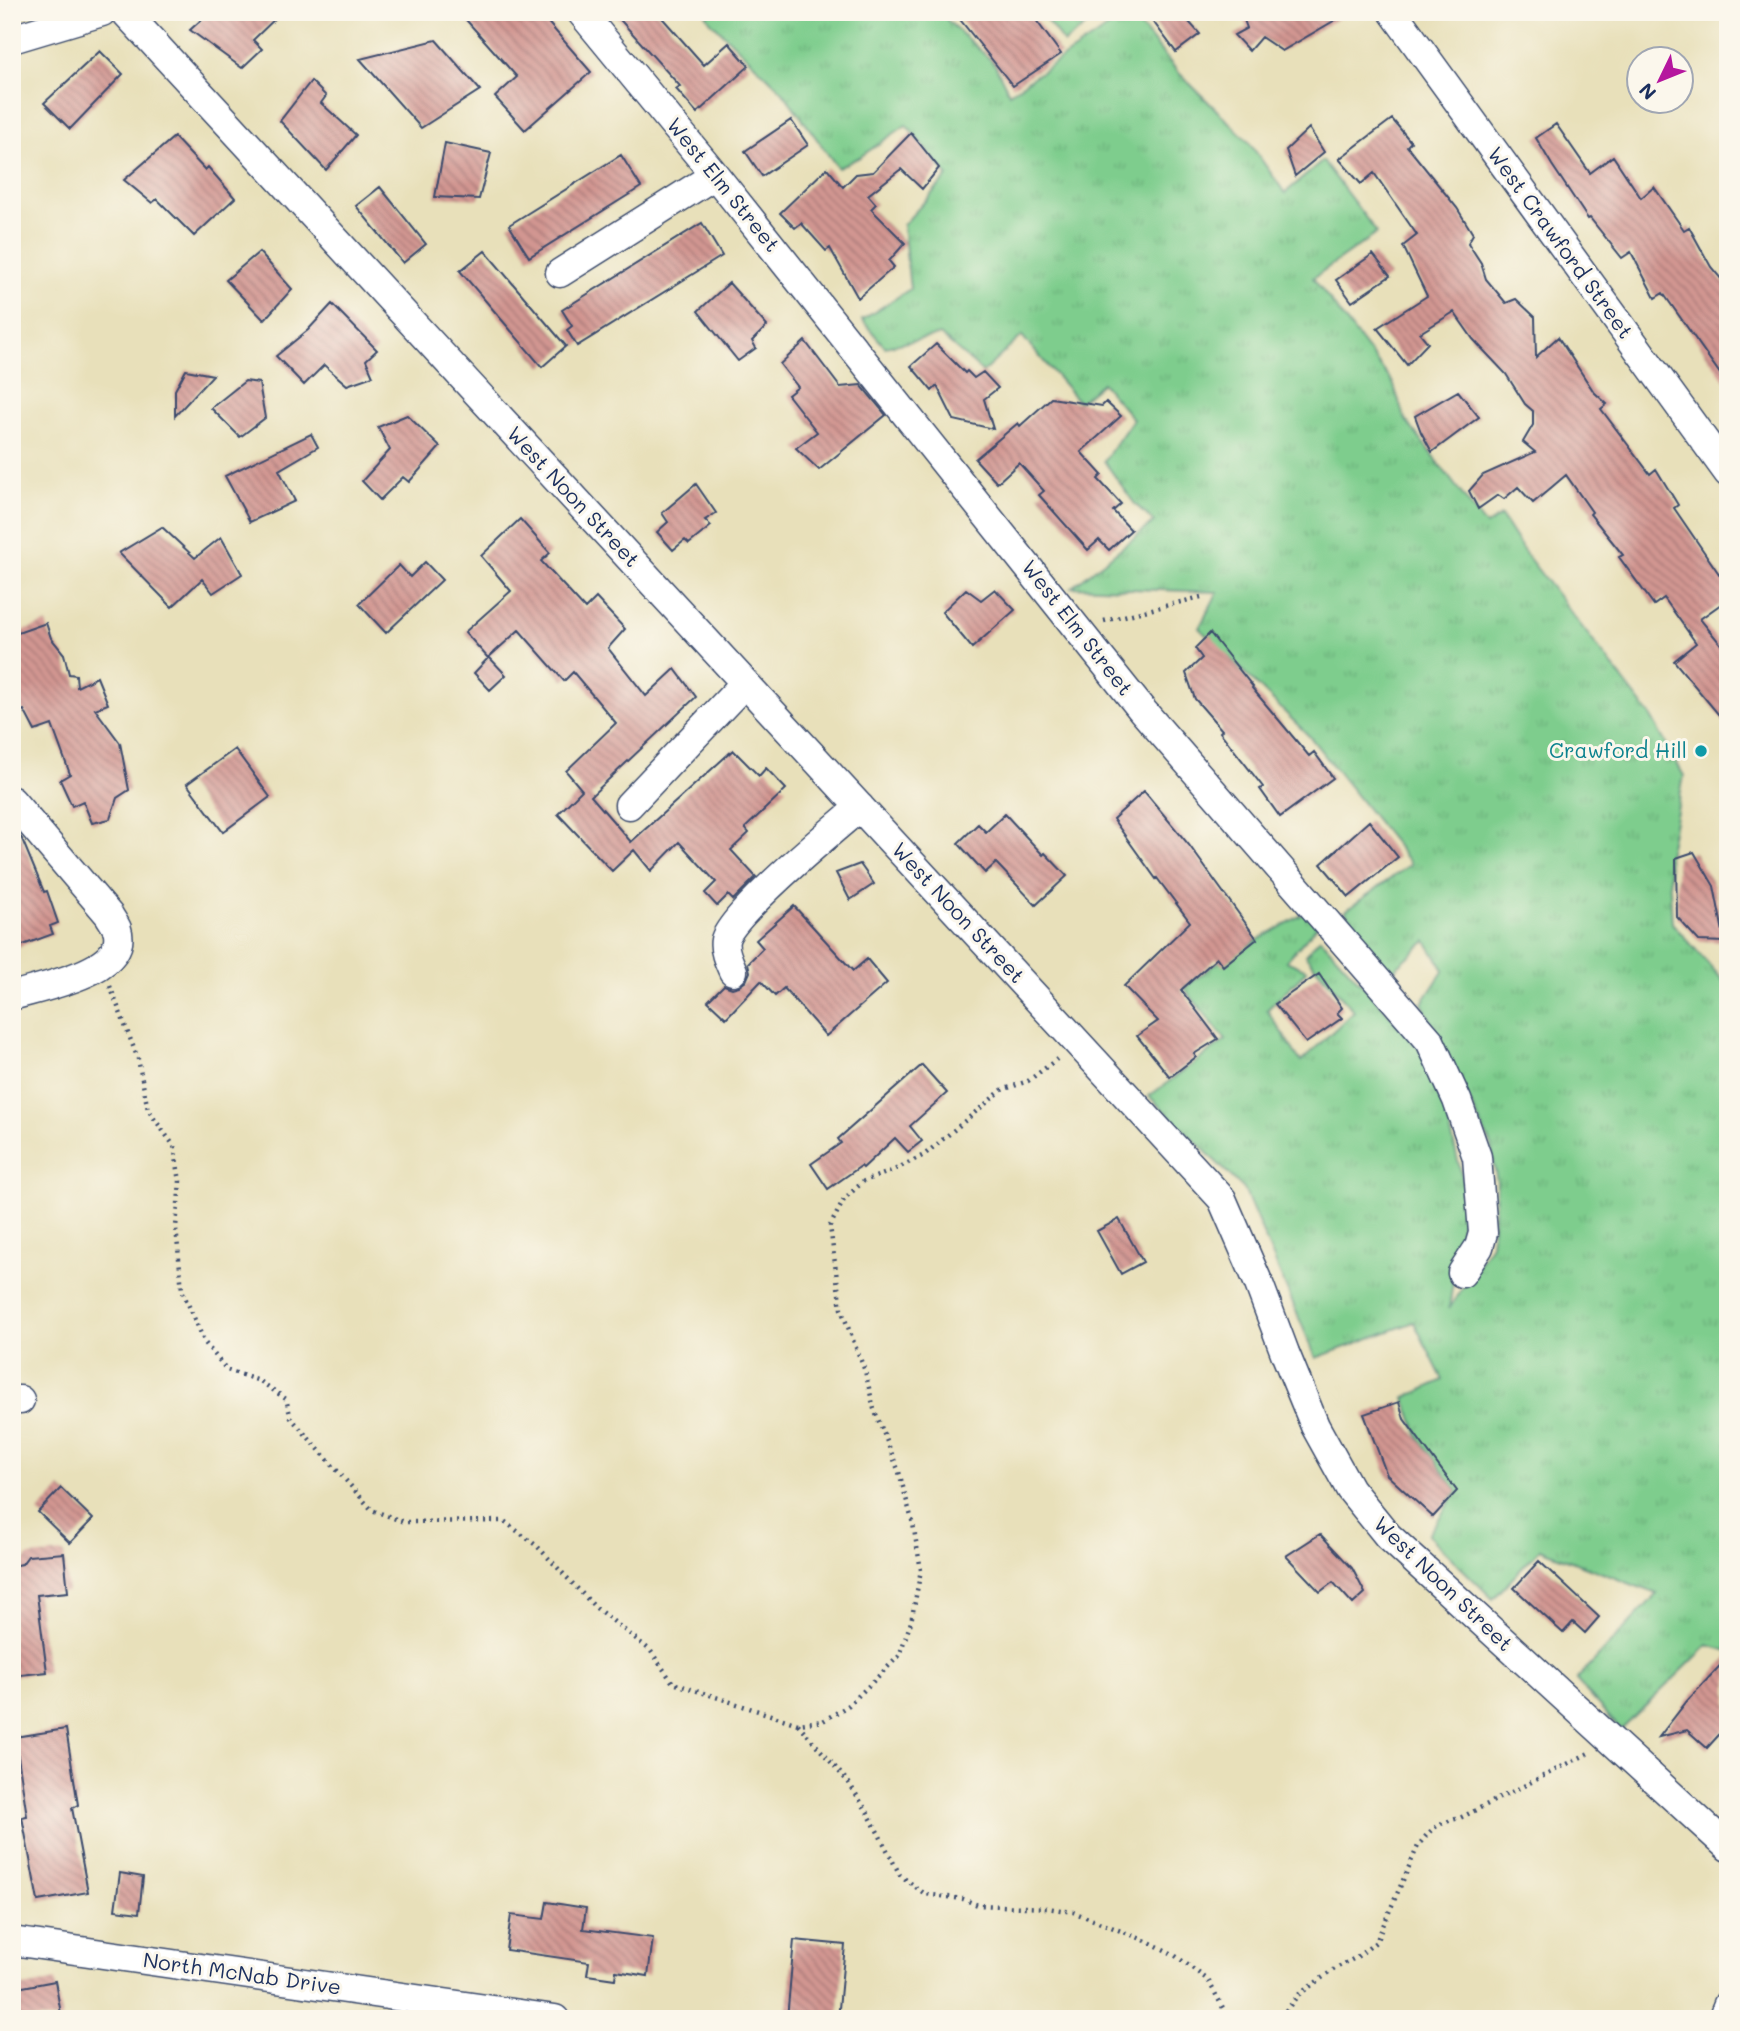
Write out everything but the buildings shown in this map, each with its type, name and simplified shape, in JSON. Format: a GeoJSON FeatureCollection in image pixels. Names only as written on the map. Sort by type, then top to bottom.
{"type":"FeatureCollection","features":[{"type":"Feature","properties":{"kind":"street"},"geometry":{"type":"LineString","coordinates":[[12,39],[102,12]]}},
{"type":"Feature","properties":{"kind":"street","name":"West Noon Street"},"geometry":{"type":"LineString","coordinates":[[125,12],[1223,1199],[1315,1426],[1350,1489],[1388,1536],[1728,1847]]}},
{"type":"Feature","properties":{"kind":"street","name":"West Elm Street"},"geometry":{"type":"LineString","coordinates":[[581,12],[715,175],[1142,710],[1430,1041],[1457,1100],[1477,1157],[1483,1233],[1479,1247],[1462,1273]]}},
{"type":"Feature","properties":{"kind":"street","name":"West Crawford Street"},"geometry":{"type":"LineString","coordinates":[[1393,12],[1728,473]]}},
{"type":"Feature","properties":{"kind":"street"},"geometry":{"type":"LineString","coordinates":[[560,273],[715,175]]}},
{"type":"Feature","properties":{"kind":"street"},"geometry":{"type":"LineString","coordinates":[[629,805],[745,683]]}},
{"type":"Feature","properties":{"kind":"street"},"geometry":{"type":"LineString","coordinates":[[12,801],[109,915],[118,930],[116,948],[91,970],[12,996]]}},
{"type":"Feature","properties":{"kind":"street"},"geometry":{"type":"LineString","coordinates":[[733,971],[726,955],[724,940],[734,922],[860,807]]}},
{"type":"Feature","properties":{"kind":"street","name":"North McNab Drive"},"geometry":{"type":"LineString","coordinates":[[12,1941],[555,2019]]}},
{"type":"Feature","properties":{"kind":"street"},"geometry":{"type":"LineString","coordinates":[[1722,2019],[1728,2004]]}},
{"type":"Feature","properties":{"kind":"path"},"geometry":{"type":"LineString","coordinates":[[1077,628],[1201,597]]}},
{"type":"Feature","properties":{"kind":"path"},"geometry":{"type":"LineString","coordinates":[[91,970],[138,1059],[148,1110],[174,1146],[180,1181],[176,1227],[182,1290],[205,1343],[227,1370],[260,1381],[286,1399],[291,1418],[372,1510],[404,1522],[503,1521],[537,1546],[595,1607],[650,1650],[673,1683],[798,1724],[823,1721],[849,1705],[899,1656],[911,1622],[921,1570],[913,1524],[899,1472],[874,1409],[866,1371],[841,1309],[830,1226],[845,1198],[864,1181],[924,1155],[1002,1090],[1028,1081],[1078,1043]]}},
{"type":"Feature","properties":{"kind":"path"},"geometry":{"type":"LineString","coordinates":[[798,1724],[849,1783],[900,1875],[925,1894],[963,1899],[978,1905],[1073,1912],[1149,1942],[1173,1954],[1208,1980],[1229,2019]]}},
{"type":"Feature","properties":{"kind":"path"},"geometry":{"type":"LineString","coordinates":[[1274,2019],[1286,2011],[1298,1995],[1376,1942],[1418,1846],[1427,1833],[1440,1822],[1460,1818],[1611,1741]]}},
{"type":"Feature","properties":{"kind":"green space"},"geometry":{"type":"Polygon","coordinates":[[[705,12],[941,12],[994,63],[1009,93],[1130,13],[1178,72],[1248,141],[1285,193],[1323,161],[1377,233],[1313,278],[1393,383],[1405,419],[1486,526],[1501,516],[1525,553],[1650,715],[1684,776],[1668,856],[1672,923],[1728,986],[1728,1651],[1708,1645],[1621,1730],[1576,1680],[1657,1594],[1540,1549],[1493,1599],[1428,1535],[1457,1491],[1420,1440],[1405,1398],[1443,1380],[1414,1322],[1316,1358],[1244,1189],[1149,1096],[1226,1040],[1184,988],[1214,965],[1305,913],[1318,925],[1286,961],[1307,970],[1267,1010],[1301,1062],[1354,1011],[1305,955],[1320,938],[1420,1048],[1447,1116],[1466,1193],[1449,1309],[1491,1244],[1497,1183],[1491,1145],[1422,1003],[1444,970],[1426,941],[1389,974],[1345,911],[1411,864],[1310,737],[1199,628],[1218,592],[1072,587],[1154,522],[1135,504],[1104,461],[1133,419],[1102,383],[1079,402],[1022,336],[983,372],[940,335],[885,347],[862,320],[910,289],[903,225],[948,176],[906,125],[860,157],[838,168],[782,91],[710,21],[705,12]]]}},
{"type":"Feature","properties":{"kind":"green space"},"geometry":{"type":"Polygon","coordinates":[[[1040,12],[1103,12],[1064,43],[1040,12]]]}},
{"type":"Feature","properties":{"kind":"place","name":"Crawford Hill"},"geometry":{"type":"Point","coordinates":[1701,751]}}]}
